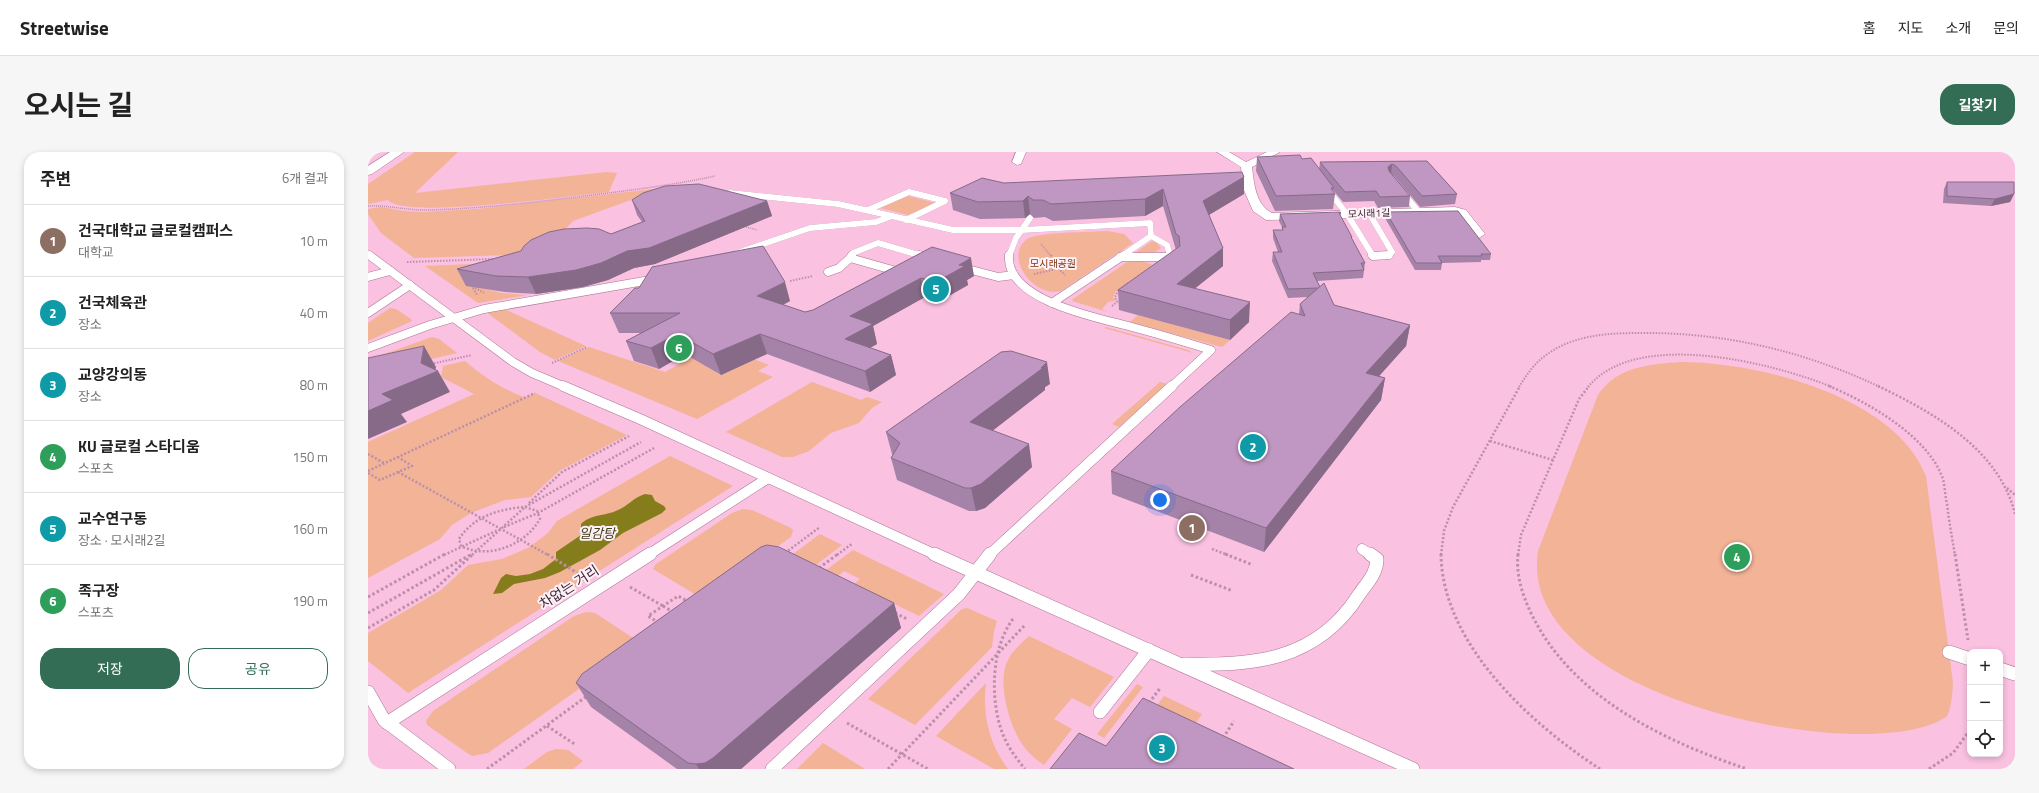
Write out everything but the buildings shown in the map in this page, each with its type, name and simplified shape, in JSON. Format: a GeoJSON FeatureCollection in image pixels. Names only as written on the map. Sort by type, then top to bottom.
{"type":"FeatureCollection","features":[{"type":"Feature","properties":{"kind":"street"},"geometry":{"type":"LineString","coordinates":[[368,170],[398,152]]}},
{"type":"Feature","properties":{"kind":"street"},"geometry":{"type":"LineString","coordinates":[[1222,152],[1246,166],[1276,152]]}},
{"type":"Feature","properties":{"kind":"street","name":"모시래1길"},"geometry":{"type":"LineString","coordinates":[[1246,166],[1249,188],[1259,211],[1270,217],[1455,211],[1462,213],[1479,234]]}},
{"type":"Feature","properties":{"kind":"lane"},"geometry":{"type":"LineString","coordinates":[[1395,184],[1418,211]]}},
{"type":"Feature","properties":{"kind":"lane"},"geometry":{"type":"LineString","coordinates":[[1324,185],[1347,214],[1373,256],[1388,256],[1392,252],[1368,213]]}},
{"type":"Feature","properties":{"kind":"lane"},"geometry":{"type":"LineString","coordinates":[[868,210],[909,192],[946,201],[906,220]]}},
{"type":"Feature","properties":{"kind":"lane"},"geometry":{"type":"LineString","coordinates":[[730,194],[827,202],[953,230],[1022,230],[1150,223],[1151,236]]}},
{"type":"Feature","properties":{"kind":"lane"},"geometry":{"type":"LineString","coordinates":[[725,257],[810,228],[829,225],[871,223],[892,216]]}},
{"type":"Feature","properties":{"kind":"lane"},"geometry":{"type":"LineString","coordinates":[[772,769],[959,594],[988,556],[1211,350],[1068,309],[1052,303],[1026,287],[1014,275],[1011,268],[1010,253],[1030,218]]}},
{"type":"Feature","properties":{"kind":"lane"},"geometry":{"type":"LineString","coordinates":[[1052,303],[1151,236]]}},
{"type":"Feature","properties":{"kind":"lane"},"geometry":{"type":"LineString","coordinates":[[1120,257],[1172,257],[1167,245],[1151,236]]}},
{"type":"Feature","properties":{"kind":"lane"},"geometry":{"type":"LineString","coordinates":[[828,272],[839,268],[850,258],[853,253],[878,243],[941,261]]}},
{"type":"Feature","properties":{"kind":"lane"},"geometry":{"type":"LineString","coordinates":[[368,254],[453,318],[527,370],[1413,769]]}},
{"type":"Feature","properties":{"kind":"lane"},"geometry":{"type":"LineString","coordinates":[[850,258],[909,275],[896,282]]}},
{"type":"Feature","properties":{"kind":"lane"},"geometry":{"type":"LineString","coordinates":[[956,265],[998,277],[1014,275]]}},
{"type":"Feature","properties":{"kind":"lane"},"geometry":{"type":"LineString","coordinates":[[368,278],[390,271]]}},
{"type":"Feature","properties":{"kind":"lane"},"geometry":{"type":"LineString","coordinates":[[368,349],[453,318],[507,304],[621,286],[666,276]]}},
{"type":"Feature","properties":{"kind":"lane"},"geometry":{"type":"LineString","coordinates":[[368,313],[410,285]]}},
{"type":"Feature","properties":{"kind":"lane","name":"차없는 거리"},"geometry":{"type":"LineString","coordinates":[[387,722],[768,478]]}},
{"type":"Feature","properties":{"kind":"lane"},"geometry":{"type":"LineString","coordinates":[[1180,664],[1229,662],[1264,658],[1291,651],[1317,639],[1337,624],[1374,573],[1377,559],[1362,549]]}},
{"type":"Feature","properties":{"kind":"lane"},"geometry":{"type":"LineString","coordinates":[[1100,712],[1149,650]]}},
{"type":"Feature","properties":{"kind":"lane"},"geometry":{"type":"LineString","coordinates":[[1949,652],[1967,658]]}},
{"type":"Feature","properties":{"kind":"lane"},"geometry":{"type":"LineString","coordinates":[[2003,670],[2015,674]]}},
{"type":"Feature","properties":{"kind":"lane"},"geometry":{"type":"LineString","coordinates":[[368,692],[372,709],[448,769]]}},
{"type":"Feature","properties":{"kind":"path"},"geometry":{"type":"LineString","coordinates":[[368,206],[384,205],[399,209],[425,210],[523,203],[687,183],[715,176]]}},
{"type":"Feature","properties":{"kind":"path"},"geometry":{"type":"LineString","coordinates":[[1035,241],[1049,250],[1057,269],[1076,282],[1081,283]]}},
{"type":"Feature","properties":{"kind":"path"},"geometry":{"type":"LineString","coordinates":[[407,262],[494,259]]}},
{"type":"Feature","properties":{"kind":"path"},"geometry":{"type":"LineString","coordinates":[[790,281],[828,272]]}},
{"type":"Feature","properties":{"kind":"path"},"geometry":{"type":"LineString","coordinates":[[1107,309],[1117,302],[1115,297],[1118,291],[1133,281]]}},
{"type":"Feature","properties":{"kind":"path"},"geometry":{"type":"LineString","coordinates":[[1600,769],[1546,730],[1495,680],[1466,635],[1446,588],[1442,569],[1444,532],[1452,510],[1529,372],[1554,349],[1574,341],[1602,335],[1638,332],[1696,334],[1738,340],[1802,355],[1874,384],[1935,417],[1965,439],[1990,464],[2007,488],[2015,495]]}},
{"type":"Feature","properties":{"kind":"path"},"geometry":{"type":"LineString","coordinates":[[552,363],[587,346]]}},
{"type":"Feature","properties":{"kind":"path"},"geometry":{"type":"LineString","coordinates":[[428,364],[472,355]]}},
{"type":"Feature","properties":{"kind":"path"},"geometry":{"type":"LineString","coordinates":[[1747,769],[1698,751],[1666,737],[1611,703],[1566,664],[1538,628],[1528,609],[1518,575],[1518,545],[1578,399],[1586,386],[1605,370],[1629,361],[1673,355],[1728,358],[1789,372],[1847,394],[1878,412],[1908,433],[1937,466],[1944,480],[1969,644]]}},
{"type":"Feature","properties":{"kind":"path"},"geometry":{"type":"LineString","coordinates":[[398,457],[412,466],[380,480],[368,472],[398,457],[535,393]]}},
{"type":"Feature","properties":{"kind":"path"},"geometry":{"type":"LineString","coordinates":[[368,628],[434,590],[562,472],[629,436]]}},
{"type":"Feature","properties":{"kind":"path"},"geometry":{"type":"LineString","coordinates":[[1490,441],[1553,460]]}},
{"type":"Feature","properties":{"kind":"path"},"geometry":{"type":"LineString","coordinates":[[525,507],[641,442]]}},
{"type":"Feature","properties":{"kind":"path"},"geometry":{"type":"LineString","coordinates":[[368,597],[460,546],[538,512],[654,448]]}},
{"type":"Feature","properties":{"kind":"path"},"geometry":{"type":"LineString","coordinates":[[368,454],[384,464]]}},
{"type":"Feature","properties":{"kind":"path"},"geometry":{"type":"LineString","coordinates":[[398,472],[521,539],[578,574]]}},
{"type":"Feature","properties":{"kind":"path"},"geometry":{"type":"LineString","coordinates":[[2007,488],[2015,514]]}},
{"type":"Feature","properties":{"kind":"path"},"geometry":{"type":"LineString","coordinates":[[525,507],[538,512],[540,520],[536,527],[521,539],[495,550],[475,552],[468,551],[460,546],[459,539],[464,531],[480,518],[503,509],[525,507]]}},
{"type":"Feature","properties":{"kind":"path"},"geometry":{"type":"LineString","coordinates":[[788,559],[782,556],[820,527]]}},
{"type":"Feature","properties":{"kind":"path"},"geometry":{"type":"LineString","coordinates":[[814,572],[853,543]]}},
{"type":"Feature","properties":{"kind":"path"},"geometry":{"type":"LineString","coordinates":[[1212,549],[1253,565]]}},
{"type":"Feature","properties":{"kind":"path"},"geometry":{"type":"LineString","coordinates":[[368,613],[475,552]]}},
{"type":"Feature","properties":{"kind":"path"},"geometry":{"type":"LineString","coordinates":[[1191,575],[1233,591]]}},
{"type":"Feature","properties":{"kind":"path"},"geometry":{"type":"LineString","coordinates":[[613,577],[676,614]]}},
{"type":"Feature","properties":{"kind":"path"},"geometry":{"type":"LineString","coordinates":[[664,626],[648,616],[678,596],[691,604]]}},
{"type":"Feature","properties":{"kind":"path"},"geometry":{"type":"LineString","coordinates":[[889,610],[923,627]]}},
{"type":"Feature","properties":{"kind":"path"},"geometry":{"type":"LineString","coordinates":[[1013,619],[1004,634],[999,652],[995,692],[997,719],[1009,749],[1025,769]]}},
{"type":"Feature","properties":{"kind":"path"},"geometry":{"type":"LineString","coordinates":[[888,769],[1025,625]]}},
{"type":"Feature","properties":{"kind":"path"},"geometry":{"type":"LineString","coordinates":[[1147,705],[1161,687]]}},
{"type":"Feature","properties":{"kind":"path"},"geometry":{"type":"LineString","coordinates":[[487,769],[592,693]]}},
{"type":"Feature","properties":{"kind":"path"},"geometry":{"type":"LineString","coordinates":[[1219,745],[1234,721]]}},
{"type":"Feature","properties":{"kind":"path"},"geometry":{"type":"LineString","coordinates":[[846,722],[928,769]]}},
{"type":"Feature","properties":{"kind":"path"},"geometry":{"type":"LineString","coordinates":[[546,726],[576,745]]}},
{"type":"Feature","properties":{"kind":"path"},"geometry":{"type":"LineString","coordinates":[[1929,769],[1950,757],[1967,735]]}},
{"type":"Feature","properties":{"kind":"green space"},"geometry":{"type":"Polygon","coordinates":[[[415,152],[458,152],[415,193],[607,172],[617,173],[609,192],[492,205],[457,207],[425,208],[401,206],[388,200],[368,204],[368,184],[415,152]]]}},
{"type":"Feature","properties":{"kind":"green space"},"geometry":{"type":"Polygon","coordinates":[[[689,185],[639,197],[573,221],[542,254],[414,258],[381,233],[368,214],[368,209],[381,207],[404,211],[423,212],[476,209],[689,185]]]}},
{"type":"Feature","properties":{"kind":"green space"},"geometry":{"type":"Polygon","coordinates":[[[908,196],[936,203],[908,215],[880,208],[908,196]]]}},
{"type":"Feature","properties":{"kind":"green space","name":"모시래공원"},"geometry":{"type":"Polygon","coordinates":[[[1107,231],[1124,234],[1133,243],[1061,291],[1051,292],[1041,288],[1032,282],[1020,265],[1018,256],[1020,247],[1027,239],[1042,235],[1107,231]]]}},
{"type":"Feature","properties":{"kind":"green space"},"geometry":{"type":"Polygon","coordinates":[[[1152,241],[1156,242],[1161,248],[1155,252],[1135,253],[1152,241]]]}},
{"type":"Feature","properties":{"kind":"green space"},"geometry":{"type":"Polygon","coordinates":[[[1140,261],[1152,264],[1145,274],[1116,291],[1113,297],[1115,301],[1108,302],[1102,309],[1108,312],[1072,301],[1127,262],[1140,261]]]}},
{"type":"Feature","properties":{"kind":"green space"},"geometry":{"type":"Polygon","coordinates":[[[524,262],[482,288],[502,293],[528,295],[478,303],[425,266],[524,262]]]}},
{"type":"Feature","properties":{"kind":"green space"},"geometry":{"type":"Polygon","coordinates":[[[390,308],[396,309],[412,321],[368,341],[368,323],[390,308]]]}},
{"type":"Feature","properties":{"kind":"green space"},"geometry":{"type":"Polygon","coordinates":[[[502,308],[586,346],[555,360],[540,352],[486,312],[502,308]]]}},
{"type":"Feature","properties":{"kind":"green space"},"geometry":{"type":"Polygon","coordinates":[[[1138,315],[1230,340],[1222,347],[1130,322],[1138,315]]]}},
{"type":"Feature","properties":{"kind":"green space"},"geometry":{"type":"Polygon","coordinates":[[[1106,327],[1188,350],[1193,353],[1104,328],[1106,327]]]}},
{"type":"Feature","properties":{"kind":"green space"},"geometry":{"type":"Polygon","coordinates":[[[432,337],[439,339],[457,353],[401,366],[376,357],[432,337]]]}},
{"type":"Feature","properties":{"kind":"green space"},"geometry":{"type":"Polygon","coordinates":[[[589,347],[665,372],[697,354],[707,367],[720,375],[744,364],[748,357],[769,365],[758,371],[773,377],[697,419],[558,361],[589,347]]]}},
{"type":"Feature","properties":{"kind":"green space"},"geometry":{"type":"Polygon","coordinates":[[[465,361],[487,378],[516,394],[525,398],[535,393],[627,435],[559,471],[531,497],[505,500],[471,513],[452,525],[440,539],[368,578],[368,442],[474,394],[441,377],[443,366],[465,361]]]}},
{"type":"Feature","properties":{"kind":"green space"},"geometry":{"type":"Polygon","coordinates":[[[1680,362],[1712,364],[1747,369],[1784,377],[1821,389],[1855,405],[1885,424],[1910,448],[1926,476],[1953,683],[1951,704],[1947,716],[1909,730],[1851,734],[1781,727],[1708,710],[1639,684],[1582,648],[1546,604],[1538,551],[1598,395],[1614,378],[1624,373],[1646,366],[1680,362]]]}},
{"type":"Feature","properties":{"kind":"green space"},"geometry":{"type":"Polygon","coordinates":[[[812,382],[861,400],[867,397],[882,402],[872,408],[859,423],[831,433],[809,451],[793,457],[782,457],[726,432],[812,382]]]}},
{"type":"Feature","properties":{"kind":"green space"},"geometry":{"type":"Polygon","coordinates":[[[1160,382],[1167,384],[1119,427],[1112,424],[1160,382]]]}},
{"type":"Feature","properties":{"kind":"green space"},"geometry":{"type":"Polygon","coordinates":[[[670,456],[733,486],[408,693],[368,661],[368,633],[441,590],[468,565],[502,559],[528,548],[548,533],[557,521],[670,456]]]}},
{"type":"Feature","properties":{"kind":"green space"},"geometry":{"type":"Polygon","coordinates":[[[743,509],[752,510],[791,528],[793,530],[791,537],[716,590],[698,596],[653,569],[656,564],[732,513],[743,509]]]}},
{"type":"Feature","properties":{"kind":"green space"},"geometry":{"type":"Polygon","coordinates":[[[820,534],[842,545],[816,565],[793,554],[820,534]]]}},
{"type":"Feature","properties":{"kind":"green space"},"geometry":{"type":"Polygon","coordinates":[[[853,550],[944,594],[919,616],[854,584],[860,579],[844,571],[838,576],[826,570],[853,550]]]}},
{"type":"Feature","properties":{"kind":"green space"},"geometry":{"type":"Polygon","coordinates":[[[967,608],[997,621],[992,647],[915,725],[868,699],[962,609],[967,608]]]}},
{"type":"Feature","properties":{"kind":"green space"},"geometry":{"type":"Polygon","coordinates":[[[586,612],[595,613],[633,638],[627,655],[488,753],[472,756],[427,725],[426,721],[433,711],[574,616],[586,612]]]}},
{"type":"Feature","properties":{"kind":"green space"},"geometry":{"type":"Polygon","coordinates":[[[1029,636],[1114,677],[1090,707],[1072,698],[1054,719],[1072,729],[1044,765],[1029,753],[1019,740],[1006,706],[1004,693],[1003,680],[1008,660],[1015,650],[1029,636]]]}},
{"type":"Feature","properties":{"kind":"green space"},"geometry":{"type":"Polygon","coordinates":[[[986,683],[985,706],[988,728],[996,749],[1008,769],[994,769],[936,736],[986,683]]]}},
{"type":"Feature","properties":{"kind":"green space"},"geometry":{"type":"Polygon","coordinates":[[[1137,684],[1143,687],[1104,738],[1097,734],[1137,684]]]}},
{"type":"Feature","properties":{"kind":"green space"},"geometry":{"type":"Polygon","coordinates":[[[1164,696],[1202,714],[1194,726],[1155,708],[1164,696]]]}},
{"type":"Feature","properties":{"kind":"green space"},"geometry":{"type":"Polygon","coordinates":[[[823,743],[865,769],[797,769],[823,743]]]}},
{"type":"Feature","properties":{"kind":"green space"},"geometry":{"type":"Polygon","coordinates":[[[556,749],[568,750],[583,761],[573,769],[524,769],[547,752],[556,749]]]}},
{"type":"Feature","properties":{"kind":"water","name":"일감탕"},"geometry":{"type":"Polygon","coordinates":[[[645,494],[652,495],[655,501],[664,506],[666,509],[662,513],[623,533],[600,550],[560,572],[545,578],[514,584],[502,593],[493,594],[501,578],[506,574],[516,576],[530,574],[543,569],[556,559],[556,552],[581,535],[581,524],[589,518],[618,510],[645,494]]]}},
{"type":"Feature","properties":{"kind":"place","name":"교수연구동"},"geometry":{"type":"Point","coordinates":[936,289]}},
{"type":"Feature","properties":{"kind":"place","name":"족구장"},"geometry":{"type":"Point","coordinates":[679,348]}},
{"type":"Feature","properties":{"kind":"place","name":"건국체육관"},"geometry":{"type":"Point","coordinates":[1253,447]}},
{"type":"Feature","properties":{"kind":"place","name":"건국대학교 글로컬캠퍼스"},"geometry":{"type":"Point","coordinates":[1192,528]}},
{"type":"Feature","properties":{"kind":"place","name":"KU 글로컬 스타디움"},"geometry":{"type":"Point","coordinates":[1737,557]}},
{"type":"Feature","properties":{"kind":"place","name":"교양강의동"},"geometry":{"type":"Point","coordinates":[1162,748]}}]}
